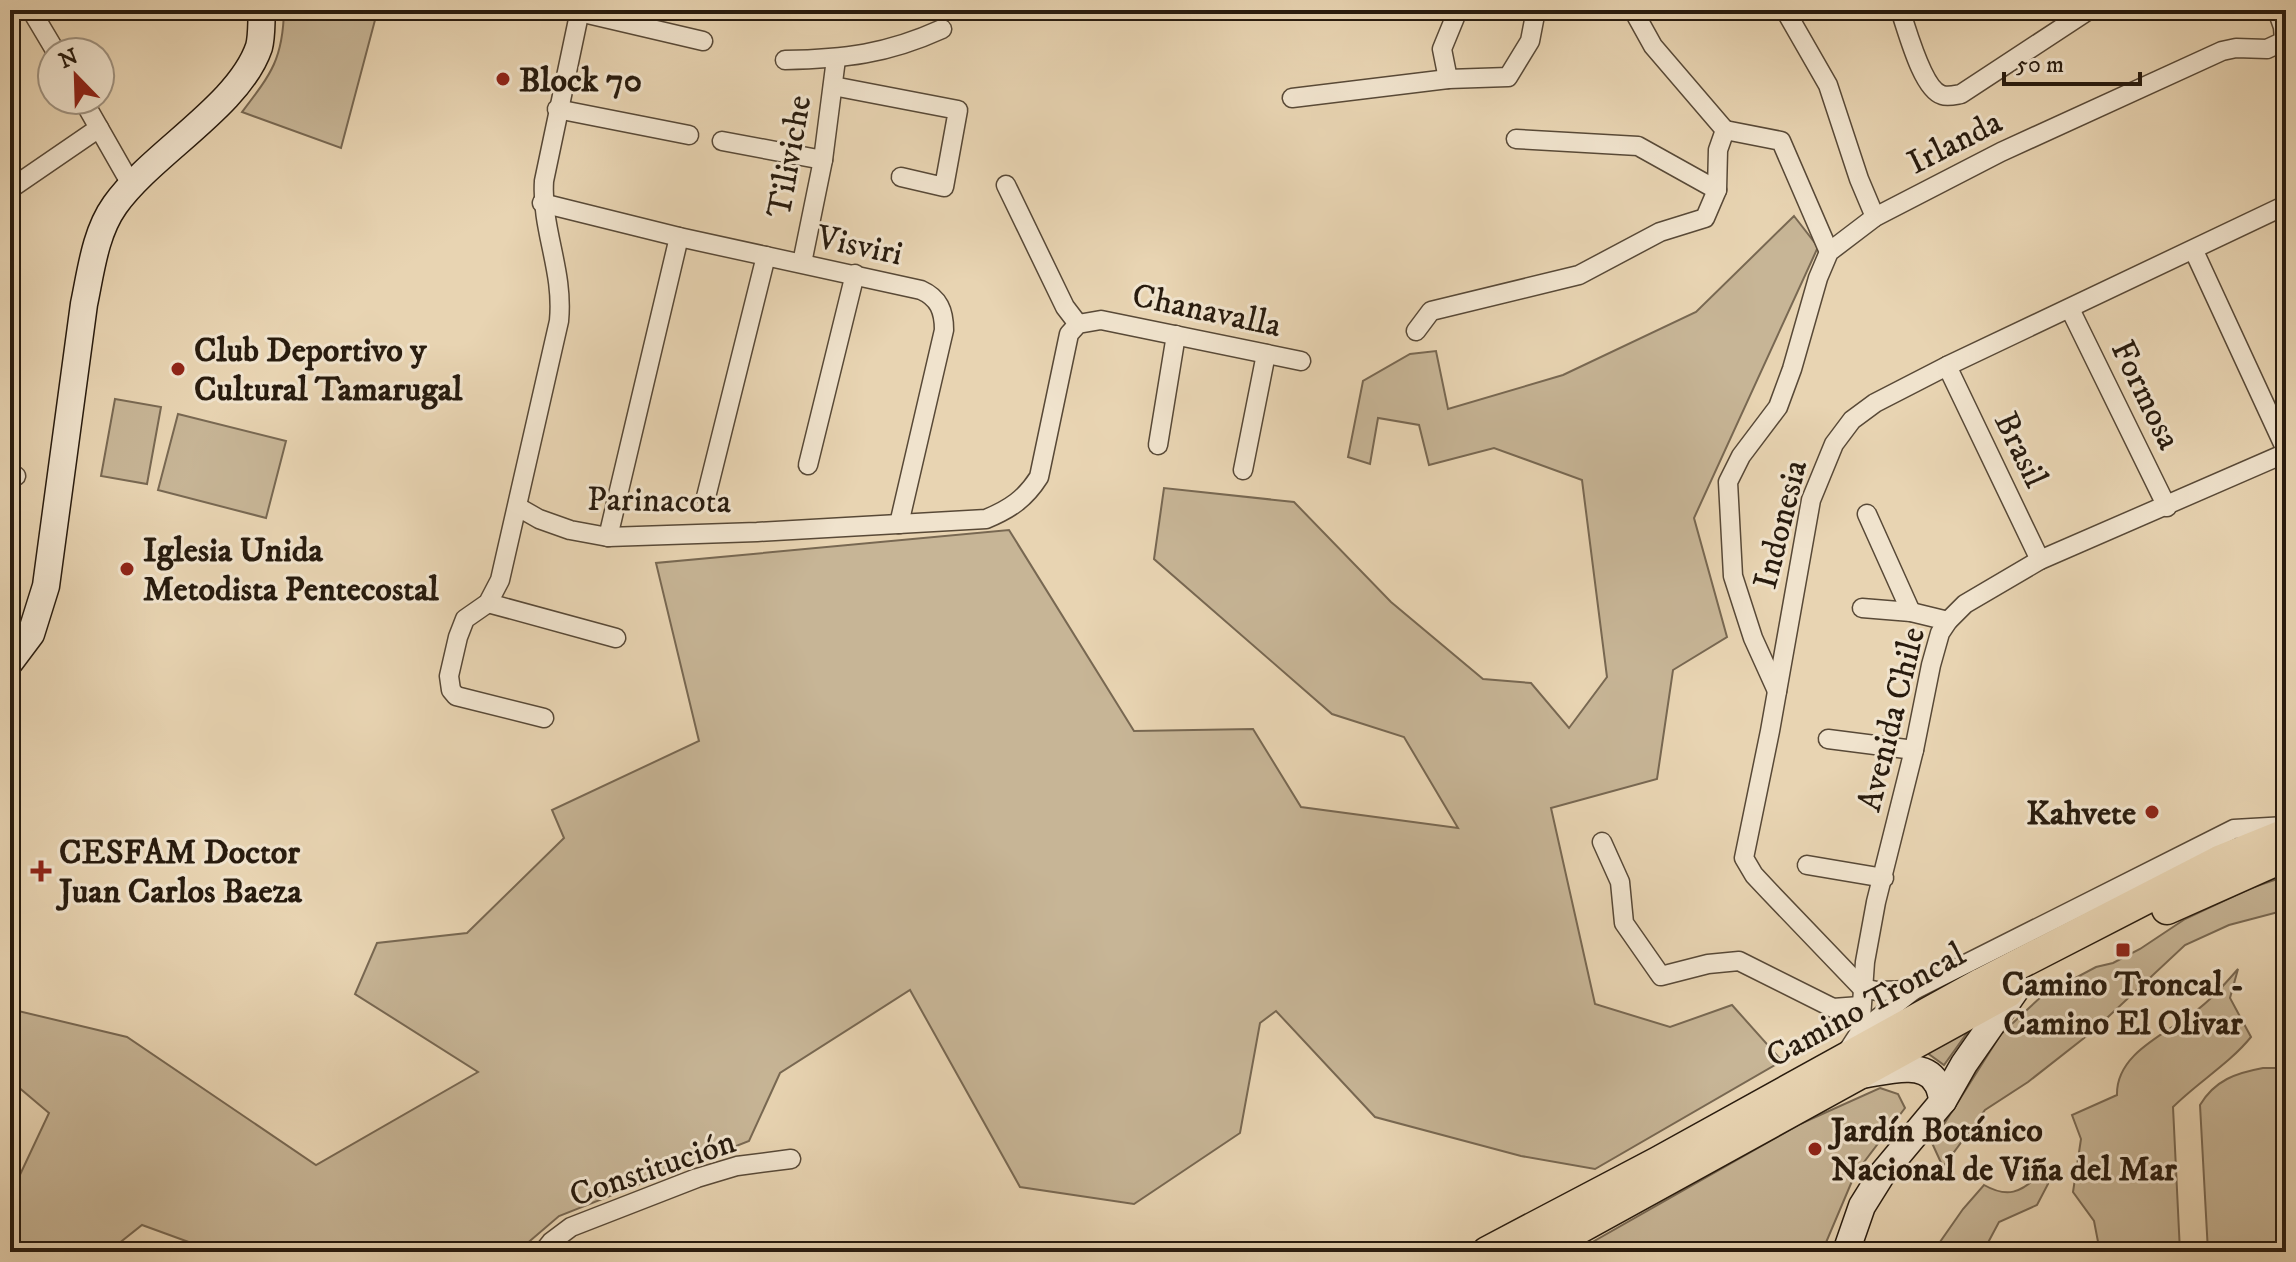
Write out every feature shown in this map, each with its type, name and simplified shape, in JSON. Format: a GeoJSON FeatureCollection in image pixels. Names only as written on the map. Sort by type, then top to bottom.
{"type":"FeatureCollection","features":[{"type":"Feature","properties":{"kind":"main road","name":"Camino Troncal"},"geometry":{"type":"LineString","coordinates":[[1536,1252],[2163,889],[2219,861],[2286,834]]}},
{"type":"Feature","properties":{"kind":"main road","name":"Camino Troncal"},"geometry":{"type":"LineString","coordinates":[[1487,1252],[1658,1162],[2019,986],[2177,904],[2286,856]]}},
{"type":"Feature","properties":{"kind":"street"},"geometry":{"type":"LineString","coordinates":[[31,10],[46,36]]}},
{"type":"Feature","properties":{"kind":"street"},"geometry":{"type":"LineString","coordinates":[[10,662],[31,634],[46,586],[84,304],[92,262],[104,225],[115,205],[132,186],[231,91],[250,68],[260,44],[262,10]]}},
{"type":"Feature","properties":{"kind":"street"},"geometry":{"type":"LineString","coordinates":[[1448,79],[1442,49],[1458,10]]}},
{"type":"Feature","properties":{"kind":"street"},"geometry":{"type":"LineString","coordinates":[[1292,98],[1448,79],[1508,77],[1530,41],[1536,10]]}},
{"type":"Feature","properties":{"kind":"street"},"geometry":{"type":"LineString","coordinates":[[1633,10],[1653,46],[1725,130],[1781,141],[1829,252],[1778,407],[1741,456],[1728,482],[1733,576],[1753,638],[1777,691]]}},
{"type":"Feature","properties":{"kind":"street"},"geometry":{"type":"LineString","coordinates":[[1785,10],[1828,85],[1875,217]]}},
{"type":"Feature","properties":{"kind":"street","name":"Irlanda"},"geometry":{"type":"LineString","coordinates":[[1900,10],[1926,79],[1933,90],[1942,95],[1952,95],[1961,94],[2089,10]]}},
{"type":"Feature","properties":{"kind":"street","name":"Irlanda"},"geometry":{"type":"LineString","coordinates":[[1829,252],[1875,217],[2001,152],[2222,51],[2267,49],[2284,41],[2277,10]]}},
{"type":"Feature","properties":{"kind":"street"},"geometry":{"type":"LineString","coordinates":[[544,718],[464,700],[451,690],[449,676],[465,619],[488,603],[500,580],[559,321],[560,280],[542,203],[557,109],[580,11],[703,41]]}},
{"type":"Feature","properties":{"kind":"street"},"geometry":{"type":"LineString","coordinates":[[785,60],[836,59],[906,45],[942,29]]}},
{"type":"Feature","properties":{"kind":"street","name":"Tiliviche"},"geometry":{"type":"LineString","coordinates":[[802,263],[823,160],[836,59]]}},
{"type":"Feature","properties":{"kind":"street"},"geometry":{"type":"LineString","coordinates":[[833,86],[958,110],[944,187],[901,177]]}},
{"type":"Feature","properties":{"kind":"street"},"geometry":{"type":"LineString","coordinates":[[557,109],[689,135]]}},
{"type":"Feature","properties":{"kind":"street"},"geometry":{"type":"LineString","coordinates":[[92,116],[132,186]]}},
{"type":"Feature","properties":{"kind":"street"},"geometry":{"type":"LineString","coordinates":[[10,188],[99,128]]}},
{"type":"Feature","properties":{"kind":"street"},"geometry":{"type":"LineString","coordinates":[[1416,331],[1431,311],[1579,275],[1660,232],[1705,218],[1717,190],[1718,150],[1725,130]]}},
{"type":"Feature","properties":{"kind":"street"},"geometry":{"type":"LineString","coordinates":[[1516,139],[1638,146],[1717,190]]}},
{"type":"Feature","properties":{"kind":"street"},"geometry":{"type":"LineString","coordinates":[[722,141],[823,160]]}},
{"type":"Feature","properties":{"kind":"street"},"geometry":{"type":"LineString","coordinates":[[1006,185],[1065,307],[1078,324]]}},
{"type":"Feature","properties":{"kind":"street","name":"Visviri"},"geometry":{"type":"LineString","coordinates":[[542,203],[931,294],[944,315],[944,330],[899,524]]}},
{"type":"Feature","properties":{"kind":"street","name":"Indonesia"},"geometry":{"type":"LineString","coordinates":[[1861,997],[1754,875],[1744,858],[1811,500],[1834,444],[1852,420],[1875,403],[2286,205]]}},
{"type":"Feature","properties":{"kind":"street"},"geometry":{"type":"LineString","coordinates":[[608,537],[679,237]]}},
{"type":"Feature","properties":{"kind":"street"},"geometry":{"type":"LineString","coordinates":[[2194,251],[2286,451]]}},
{"type":"Feature","properties":{"kind":"street"},"geometry":{"type":"LineString","coordinates":[[706,497],[766,256]]}},
{"type":"Feature","properties":{"kind":"street"},"geometry":{"type":"LineString","coordinates":[[808,465],[855,274]]}},
{"type":"Feature","properties":{"kind":"street","name":"Formosa"},"geometry":{"type":"LineString","coordinates":[[2070,309],[2167,507]]}},
{"type":"Feature","properties":{"kind":"street","name":"Chanavalla"},"geometry":{"type":"LineString","coordinates":[[1078,324],[1101,320],[1301,361]]}},
{"type":"Feature","properties":{"kind":"street","name":"Parinacota"},"geometry":{"type":"LineString","coordinates":[[518,507],[539,519],[570,530],[608,537],[986,519],[1003,512],[1027,494],[1039,477],[1069,334],[1078,324]]}},
{"type":"Feature","properties":{"kind":"street"},"geometry":{"type":"LineString","coordinates":[[1158,445],[1176,335]]}},
{"type":"Feature","properties":{"kind":"street"},"geometry":{"type":"LineString","coordinates":[[1243,470],[1266,354]]}},
{"type":"Feature","properties":{"kind":"street","name":"Brasil"},"geometry":{"type":"LineString","coordinates":[[1947,366],[2040,560]]}},
{"type":"Feature","properties":{"kind":"street","name":"Avenida Chile"},"geometry":{"type":"LineString","coordinates":[[1860,1032],[1861,997],[1876,902],[1914,750],[1931,665],[1940,633],[1948,621],[1965,604],[2040,560],[2167,507],[2286,451]]}},
{"type":"Feature","properties":{"kind":"street"},"geometry":{"type":"LineString","coordinates":[[1867,514],[1911,612]]}},
{"type":"Feature","properties":{"kind":"street"},"geometry":{"type":"LineString","coordinates":[[488,603],[616,638]]}},
{"type":"Feature","properties":{"kind":"street"},"geometry":{"type":"LineString","coordinates":[[1862,608],[1911,612],[1948,621]]}},
{"type":"Feature","properties":{"kind":"street"},"geometry":{"type":"LineString","coordinates":[[1828,739],[1914,750]]}},
{"type":"Feature","properties":{"kind":"street","name":"Camino Troncal"},"geometry":{"type":"LineString","coordinates":[[1860,1032],[1914,990],[2234,829],[2286,826]]}},
{"type":"Feature","properties":{"kind":"street","name":"Camino Troncal"},"geometry":{"type":"LineString","coordinates":[[1602,842],[1620,882],[1624,923],[1661,976],[1708,964],[1739,961],[1833,1008],[1877,991],[1914,990]]}},
{"type":"Feature","properties":{"kind":"street"},"geometry":{"type":"LineString","coordinates":[[1807,865],[1884,878]]}},
{"type":"Feature","properties":{"kind":"street"},"geometry":{"type":"LineString","coordinates":[[1846,1252],[1862,1206],[1882,1174],[1943,1101],[1964,1064],[2019,986]]}},
{"type":"Feature","properties":{"kind":"street"},"geometry":{"type":"LineString","coordinates":[[1860,1032],[1851,1067],[1924,1071],[1936,1080],[1943,1101]]}},
{"type":"Feature","properties":{"kind":"street","name":"Constitución"},"geometry":{"type":"LineString","coordinates":[[543,1252],[571,1227],[697,1178],[737,1166],[791,1159]]}},
{"type":"Feature","properties":{"kind":"shaded area"},"geometry":{"type":"Polygon","coordinates":[[[284,10],[380,10],[341,148],[242,112],[274,65],[281,41],[284,10]]]}},
{"type":"Feature","properties":{"kind":"shaded area"},"geometry":{"type":"Polygon","coordinates":[[[1794,216],[1818,247],[1694,518],[1727,637],[1673,670],[1657,779],[1551,808],[1595,1004],[1670,1027],[1732,1005],[1782,1061],[1595,1169],[1521,1156],[1375,1117],[1276,1011],[1260,1023],[1240,1133],[1134,1204],[1020,1187],[910,990],[780,1073],[749,1141],[559,1216],[517,1252],[216,1252],[142,1225],[108,1252],[10,1252],[10,1196],[49,1113],[10,1080],[10,1009],[127,1037],[316,1165],[478,1072],[355,994],[377,943],[467,933],[564,838],[552,810],[699,741],[656,563],[1009,530],[1134,731],[1253,729],[1301,807],[1458,828],[1404,737],[1332,714],[1154,559],[1164,488],[1294,502],[1391,602],[1483,679],[1531,683],[1569,728],[1607,677],[1582,480],[1494,448],[1429,465],[1419,425],[1378,418],[1370,464],[1348,457],[1363,381],[1410,354],[1436,351],[1448,409],[1563,375],[1696,312],[1794,216]]]}},
{"type":"Feature","properties":{"kind":"shaded area"},"geometry":{"type":"Polygon","coordinates":[[[115,399],[161,407],[147,484],[101,476],[115,399]]]}},
{"type":"Feature","properties":{"kind":"shaded area"},"geometry":{"type":"Polygon","coordinates":[[[178,414],[286,441],[266,518],[158,490],[178,414]]]}},
{"type":"Feature","properties":{"kind":"shaded area"},"geometry":{"type":"Polygon","coordinates":[[[2286,876],[2286,910],[2229,925],[2185,945],[2093,1031],[2028,1082],[1985,1110],[1943,1167],[1932,1143],[2001,1034],[2043,995],[2096,967],[2113,963],[2140,949],[2185,919],[2251,888],[2286,876]]]}},
{"type":"Feature","properties":{"kind":"shaded area"},"geometry":{"type":"Polygon","coordinates":[[[2238,969],[2230,998],[2251,1037],[2173,1107],[2180,1252],[2100,1252],[2094,1221],[2073,1192],[2081,1139],[2072,1115],[2117,1095],[2124,1068],[2133,1057],[2205,1003],[2238,969]]]}},
{"type":"Feature","properties":{"kind":"shaded area"},"geometry":{"type":"Polygon","coordinates":[[[1972,1026],[1944,1065],[1926,1052],[1972,1026]]]}},
{"type":"Feature","properties":{"kind":"shaded area"},"geometry":{"type":"Polygon","coordinates":[[[2263,1068],[2286,1068],[2286,1252],[2208,1252],[2200,1105],[2212,1089],[2227,1079],[2263,1068]]]}},
{"type":"Feature","properties":{"kind":"shaded area","name":"Jardín Botánico Nacional de Viña del Mar"},"geometry":{"type":"Polygon","coordinates":[[[1880,1088],[1898,1094],[1905,1108],[1855,1174],[1822,1252],[1575,1252],[1800,1124],[1880,1088]]]}},
{"type":"Feature","properties":{"kind":"shaded area"},"geometry":{"type":"Polygon","coordinates":[[[2039,1175],[2048,1184],[2037,1205],[1999,1222],[1983,1252],[1933,1252],[1984,1185],[2013,1192],[2039,1175]]]}},
{"type":"Feature","properties":{"kind":"place","name":"Block 70"},"geometry":{"type":"Point","coordinates":[503,79]}},
{"type":"Feature","properties":{"kind":"place","name":"Club Deportivo y Cultural Tamarugal"},"geometry":{"type":"Point","coordinates":[178,369]}},
{"type":"Feature","properties":{"kind":"place","name":"Iglesia Unida Metodista Pentecostal"},"geometry":{"type":"Point","coordinates":[127,569]}},
{"type":"Feature","properties":{"kind":"place","name":"Kahvete"},"geometry":{"type":"Point","coordinates":[2152,812]}},
{"type":"Feature","properties":{"kind":"place","name":"CESFAM Doctor Juan Carlos Baeza"},"geometry":{"type":"Point","coordinates":[41,871]}},
{"type":"Feature","properties":{"kind":"place","name":"Camino Troncal - Camino El Olivar"},"geometry":{"type":"Point","coordinates":[2123,950]}},
{"type":"Feature","properties":{"kind":"place","name":"Jardín Botánico Nacional de Viña del Mar"},"geometry":{"type":"Point","coordinates":[1815,1149]}}]}
